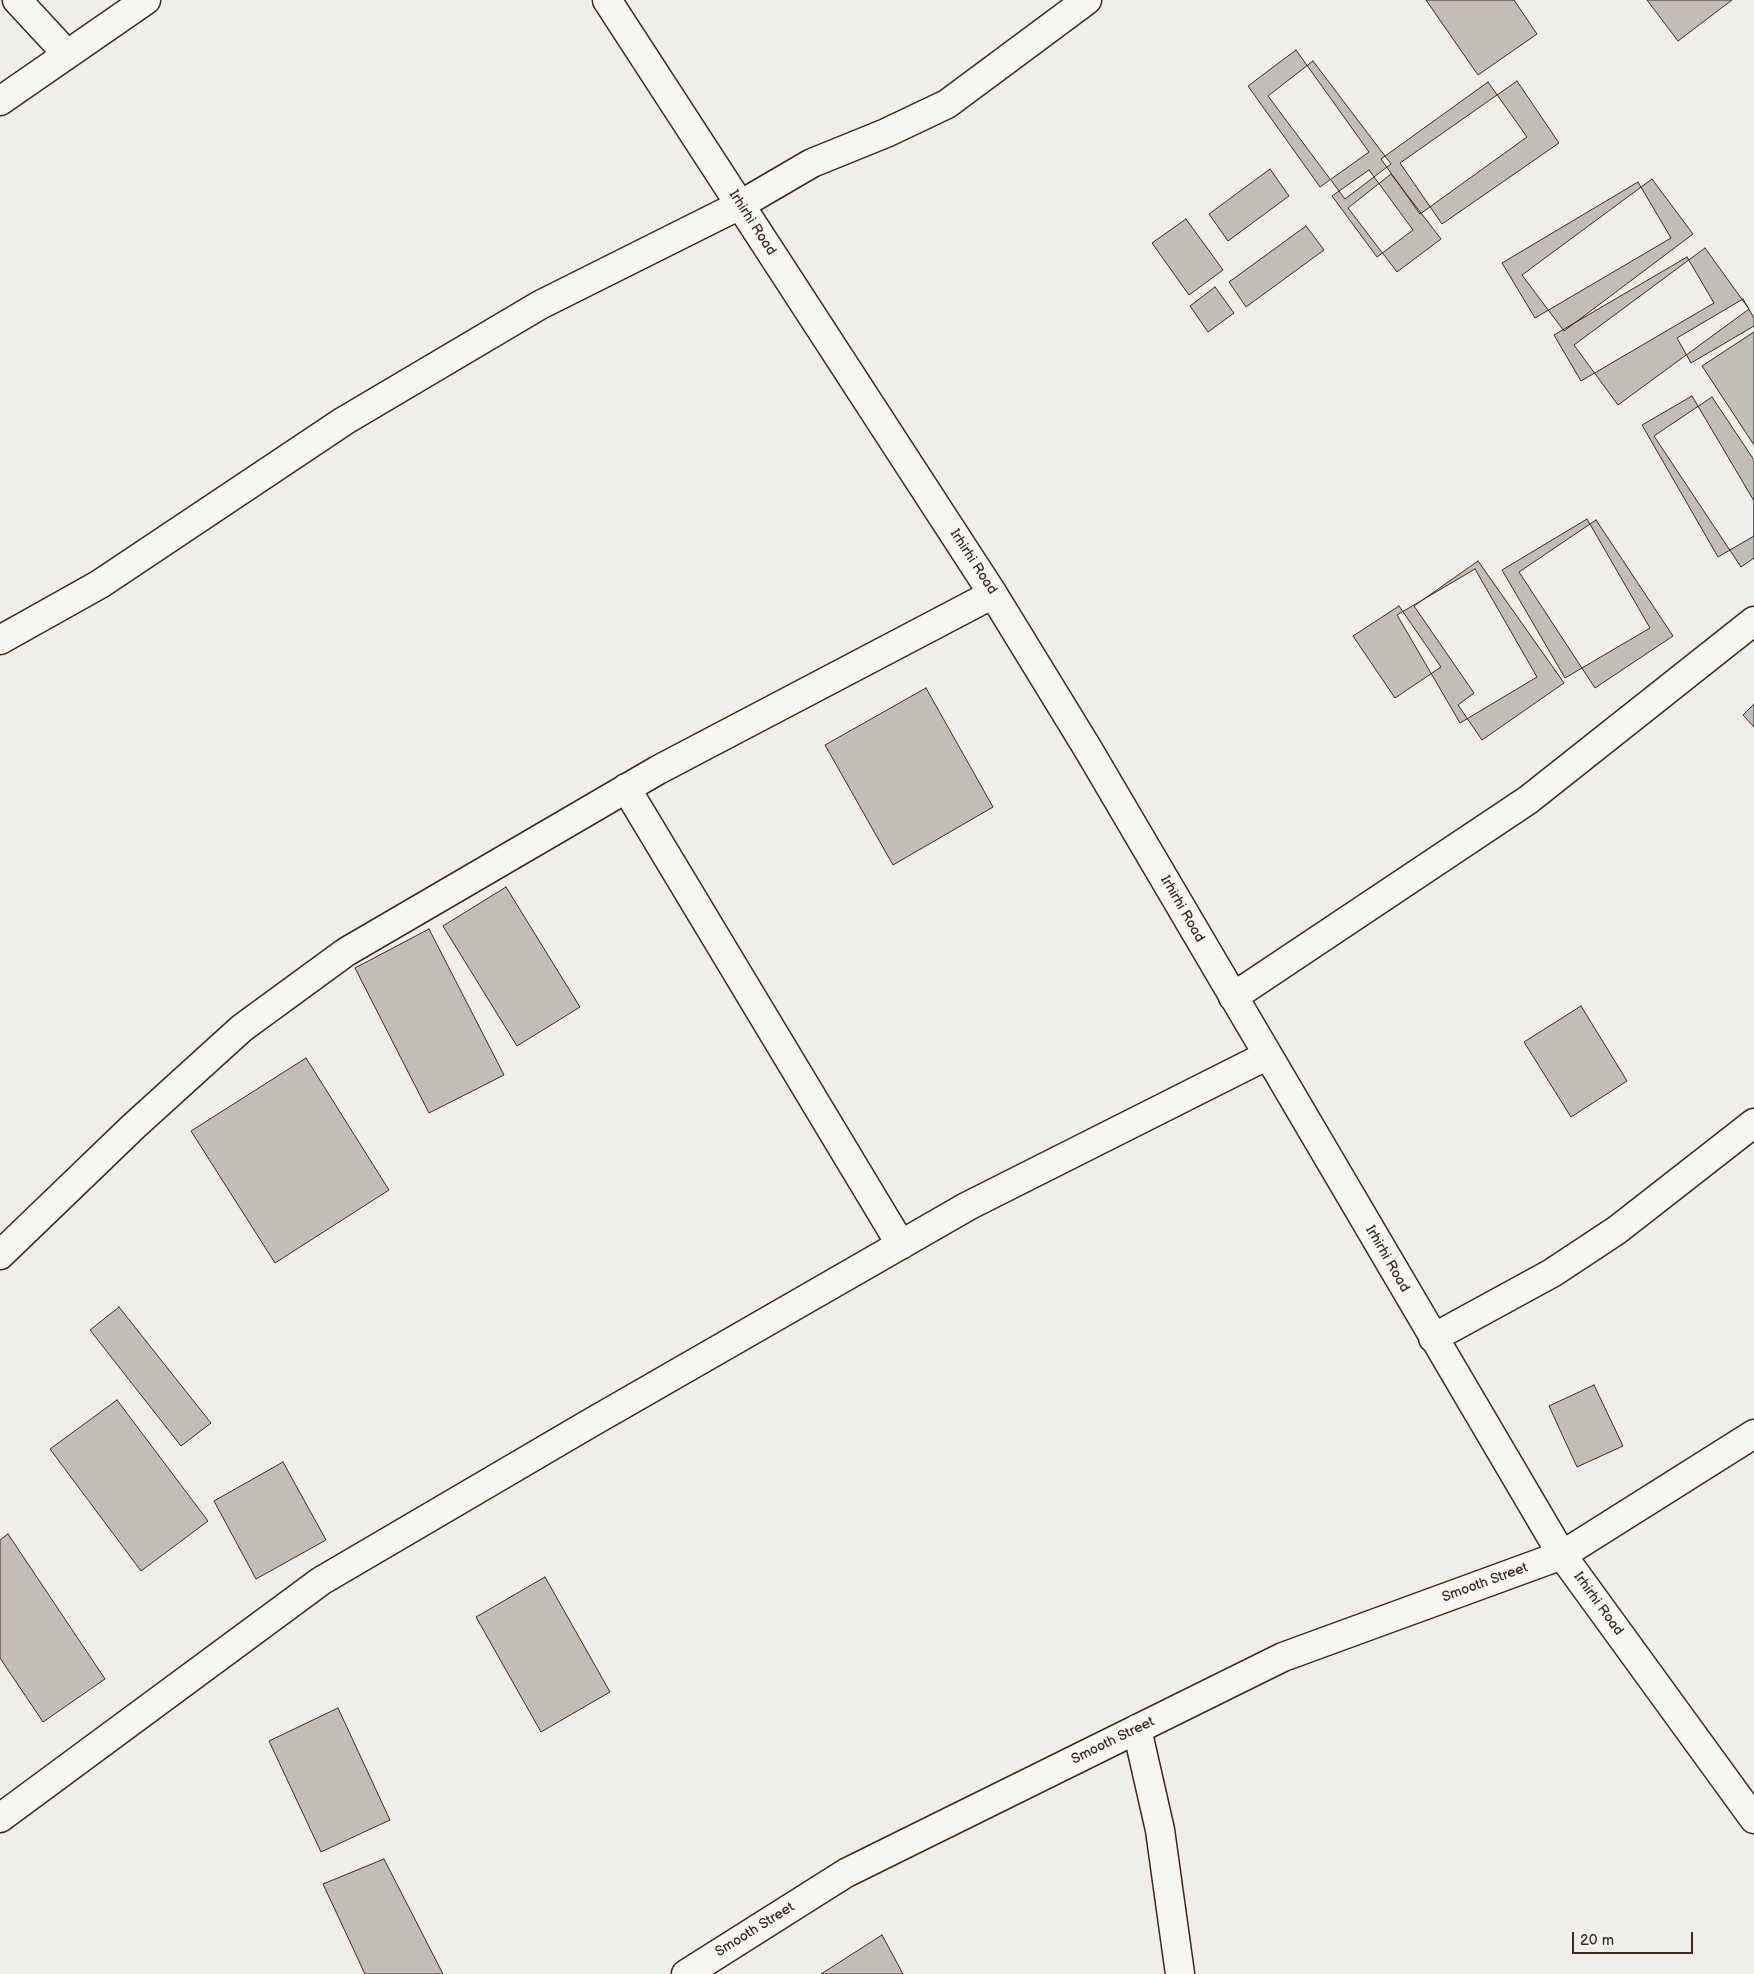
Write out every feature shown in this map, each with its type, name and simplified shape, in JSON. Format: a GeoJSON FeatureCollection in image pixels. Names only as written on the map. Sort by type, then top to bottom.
{"type":"FeatureCollection","features":[{"type":"Feature","properties":{"kind":"street"},"geometry":{"type":"LineString","coordinates":[[17,0],[67,54]]}},
{"type":"Feature","properties":{"kind":"street"},"geometry":{"type":"LineString","coordinates":[[0,102],[146,0]]}},
{"type":"Feature","properties":{"kind":"street","name":"Irhirhi Road"},"geometry":{"type":"LineString","coordinates":[[607,0],[993,594],[1088,749],[1562,1556],[1754,1819]]}},
{"type":"Feature","properties":{"kind":"street"},"geometry":{"type":"LineString","coordinates":[[0,640],[100,584],[344,421],[540,305],[740,204],[812,163],[886,133],[947,104],[1087,0]]}},
{"type":"Feature","properties":{"kind":"street"},"geometry":{"type":"LineString","coordinates":[[0,1255],[134,1126],[242,1028],[346,952],[626,788],[993,594]]}},
{"type":"Feature","properties":{"kind":"street"},"geometry":{"type":"LineString","coordinates":[[1233,997],[1528,800],[1754,621]]}},
{"type":"Feature","properties":{"kind":"street"},"geometry":{"type":"LineString","coordinates":[[626,788],[900,1245]]}},
{"type":"Feature","properties":{"kind":"street"},"geometry":{"type":"LineString","coordinates":[[0,1818],[321,1580],[968,1206],[1268,1056]]}},
{"type":"Feature","properties":{"kind":"street"},"geometry":{"type":"LineString","coordinates":[[1433,1338],[1552,1273],[1609,1235],[1754,1123]]}},
{"type":"Feature","properties":{"kind":"street","name":"Smooth Street"},"geometry":{"type":"LineString","coordinates":[[686,1974],[846,1873],[1283,1657],[1562,1556],[1754,1434]]}},
{"type":"Feature","properties":{"kind":"street"},"geometry":{"type":"LineString","coordinates":[[1137,1729],[1160,1830],[1180,1974]]}},
{"type":"Feature","properties":{"kind":"building"},"geometry":{"type":"Polygon","coordinates":[[[1426,0],[1514,0],[1537,34],[1478,75],[1426,0]]]}},
{"type":"Feature","properties":{"kind":"building"},"geometry":{"type":"Polygon","coordinates":[[[1647,0],[1732,0],[1678,41],[1647,0]]]}},
{"type":"Feature","properties":{"kind":"building"},"geometry":{"type":"Polygon","coordinates":[[[1296,50],[1369,152],[1320,187],[1248,86],[1296,50]]]}},
{"type":"Feature","properties":{"kind":"building"},"geometry":{"type":"Polygon","coordinates":[[[1313,61],[1391,164],[1345,199],[1268,96],[1313,61]]]}},
{"type":"Feature","properties":{"kind":"building"},"geometry":{"type":"Polygon","coordinates":[[[1517,81],[1559,143],[1442,224],[1400,163],[1517,81]]]}},
{"type":"Feature","properties":{"kind":"building"},"geometry":{"type":"Polygon","coordinates":[[[1488,82],[1527,137],[1420,214],[1381,159],[1488,82]]]}},
{"type":"Feature","properties":{"kind":"building"},"geometry":{"type":"Polygon","coordinates":[[[1270,169],[1289,196],[1228,241],[1209,214],[1270,169]]]}},
{"type":"Feature","properties":{"kind":"building"},"geometry":{"type":"Polygon","coordinates":[[[1369,170],[1413,230],[1377,257],[1332,196],[1369,170]]]}},
{"type":"Feature","properties":{"kind":"building"},"geometry":{"type":"Polygon","coordinates":[[[1391,174],[1441,239],[1397,272],[1348,208],[1391,174]]]}},
{"type":"Feature","properties":{"kind":"building"},"geometry":{"type":"Polygon","coordinates":[[[1652,179],[1693,234],[1564,331],[1522,275],[1652,179]]]}},
{"type":"Feature","properties":{"kind":"building"},"geometry":{"type":"Polygon","coordinates":[[[1638,182],[1671,238],[1535,318],[1502,263],[1638,182]]]}},
{"type":"Feature","properties":{"kind":"building"},"geometry":{"type":"Polygon","coordinates":[[[1186,219],[1223,270],[1189,295],[1152,243],[1186,219]]]}},
{"type":"Feature","properties":{"kind":"building"},"geometry":{"type":"Polygon","coordinates":[[[1306,226],[1324,250],[1246,307],[1229,282],[1306,226]]]}},
{"type":"Feature","properties":{"kind":"building"},"geometry":{"type":"Polygon","coordinates":[[[1705,248],[1749,309],[1618,405],[1574,345],[1705,248]]]}},
{"type":"Feature","properties":{"kind":"building"},"geometry":{"type":"Polygon","coordinates":[[[1687,257],[1714,303],[1581,381],[1554,335],[1687,257]]]}},
{"type":"Feature","properties":{"kind":"building"},"geometry":{"type":"Polygon","coordinates":[[[1215,287],[1234,313],[1208,332],[1190,306],[1215,287]]]}},
{"type":"Feature","properties":{"kind":"building"},"geometry":{"type":"Polygon","coordinates":[[[1743,299],[1754,318],[1754,326],[1691,363],[1677,338],[1743,299]]]}},
{"type":"Feature","properties":{"kind":"building"},"geometry":{"type":"Polygon","coordinates":[[[1754,332],[1754,445],[1702,366],[1754,332]]]}},
{"type":"Feature","properties":{"kind":"building"},"geometry":{"type":"Polygon","coordinates":[[[1692,396],[1754,501],[1754,536],[1718,557],[1642,425],[1692,396]]]}},
{"type":"Feature","properties":{"kind":"building"},"geometry":{"type":"Polygon","coordinates":[[[1712,397],[1754,460],[1754,558],[1741,567],[1654,436],[1712,397]]]}},
{"type":"Feature","properties":{"kind":"building"},"geometry":{"type":"Polygon","coordinates":[[[1587,519],[1650,628],[1565,678],[1502,570],[1587,519]]]}},
{"type":"Feature","properties":{"kind":"building"},"geometry":{"type":"Polygon","coordinates":[[[1596,520],[1673,636],[1595,688],[1519,572],[1596,520]]]}},
{"type":"Feature","properties":{"kind":"building"},"geometry":{"type":"Polygon","coordinates":[[[1478,561],[1564,683],[1482,740],[1458,705],[1474,693],[1414,606],[1478,561]]]}},
{"type":"Feature","properties":{"kind":"building"},"geometry":{"type":"Polygon","coordinates":[[[1475,569],[1537,677],[1460,723],[1397,615],[1475,569]]]}},
{"type":"Feature","properties":{"kind":"building"},"geometry":{"type":"Polygon","coordinates":[[[1399,606],[1441,667],[1395,698],[1353,636],[1399,606]]]}},
{"type":"Feature","properties":{"kind":"building"},"geometry":{"type":"Polygon","coordinates":[[[926,688],[993,807],[893,865],[825,745],[926,688]]]}},
{"type":"Feature","properties":{"kind":"building"},"geometry":{"type":"Polygon","coordinates":[[[1754,704],[1754,727],[1743,715],[1754,704]]]}},
{"type":"Feature","properties":{"kind":"building"},"geometry":{"type":"Polygon","coordinates":[[[506,887],[580,1007],[517,1046],[443,926],[506,887]]]}},
{"type":"Feature","properties":{"kind":"building"},"geometry":{"type":"Polygon","coordinates":[[[429,929],[504,1075],[429,1113],[355,968],[429,929]]]}},
{"type":"Feature","properties":{"kind":"building"},"geometry":{"type":"Polygon","coordinates":[[[1581,1006],[1627,1081],[1571,1117],[1524,1042],[1581,1006]]]}},
{"type":"Feature","properties":{"kind":"building"},"geometry":{"type":"Polygon","coordinates":[[[306,1058],[389,1190],[275,1263],[191,1131],[306,1058]]]}},
{"type":"Feature","properties":{"kind":"building"},"geometry":{"type":"Polygon","coordinates":[[[119,1307],[211,1423],[181,1446],[90,1330],[119,1307]]]}},
{"type":"Feature","properties":{"kind":"building"},"geometry":{"type":"Polygon","coordinates":[[[1594,1385],[1623,1446],[1577,1467],[1549,1406],[1594,1385]]]}},
{"type":"Feature","properties":{"kind":"building"},"geometry":{"type":"Polygon","coordinates":[[[117,1400],[208,1521],[141,1571],[50,1449],[117,1400]]]}},
{"type":"Feature","properties":{"kind":"building"},"geometry":{"type":"Polygon","coordinates":[[[283,1462],[326,1540],[256,1579],[214,1501],[283,1462]]]}},
{"type":"Feature","properties":{"kind":"building"},"geometry":{"type":"Polygon","coordinates":[[[8,1534],[105,1679],[43,1722],[0,1658],[0,1540],[8,1534]]]}},
{"type":"Feature","properties":{"kind":"building"},"geometry":{"type":"Polygon","coordinates":[[[545,1577],[610,1692],[541,1732],[476,1617],[545,1577]]]}},
{"type":"Feature","properties":{"kind":"building"},"geometry":{"type":"Polygon","coordinates":[[[338,1708],[390,1820],[321,1852],[269,1741],[338,1708]]]}},
{"type":"Feature","properties":{"kind":"building"},"geometry":{"type":"Polygon","coordinates":[[[384,1859],[443,1974],[365,1974],[323,1884],[384,1859]]]}},
{"type":"Feature","properties":{"kind":"building"},"geometry":{"type":"Polygon","coordinates":[[[882,1935],[903,1974],[821,1974],[882,1935]]]}}]}
